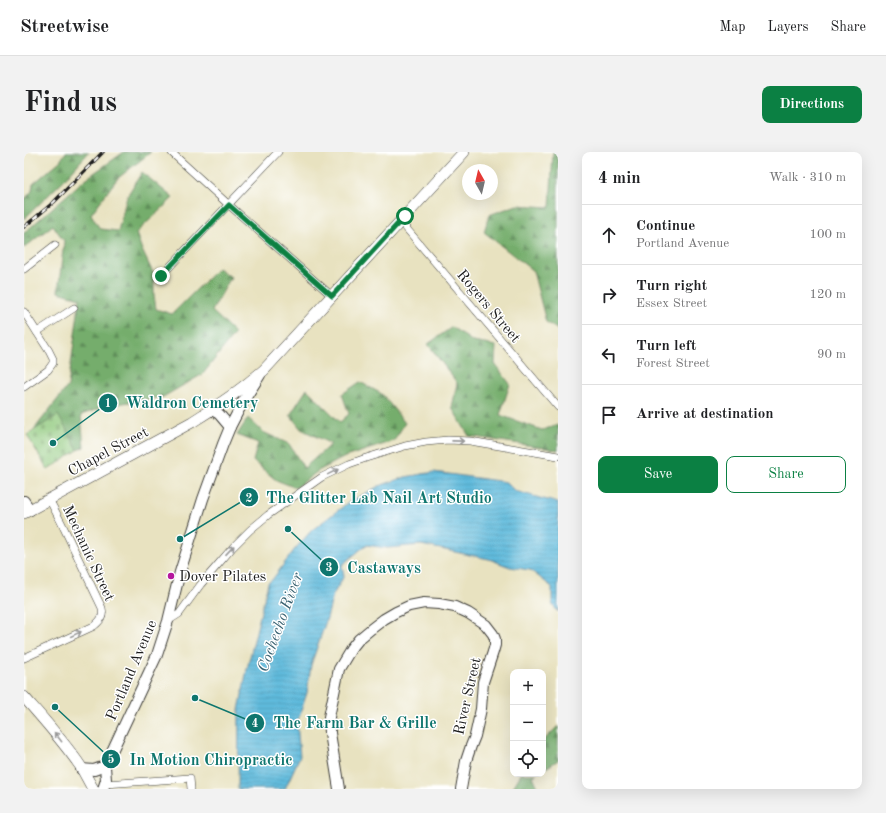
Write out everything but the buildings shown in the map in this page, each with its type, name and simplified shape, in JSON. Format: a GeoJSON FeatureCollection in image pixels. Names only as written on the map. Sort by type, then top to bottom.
{"type":"FeatureCollection","features":[{"type":"Feature","properties":{"kind":"main road","name":"Portland Avenue"},"geometry":{"type":"LineString","coordinates":[[104,787],[106,780],[105,766],[157,655],[168,622],[180,572],[203,499],[230,427],[243,402],[264,370],[464,152]]}},
{"type":"Feature","properties":{"kind":"main road","name":"Chapel Street"},"geometry":{"type":"LineString","coordinates":[[26,508],[49,499],[212,410],[236,394],[264,370]]}},
{"type":"Feature","properties":{"kind":"main road"},"geometry":{"type":"LineString","coordinates":[[212,410],[219,414],[230,427]]}},
{"type":"Feature","properties":{"kind":"main road","name":"River Street"},"geometry":{"type":"LineString","coordinates":[[339,789],[330,733],[329,717],[339,669],[359,639],[371,628],[396,612],[409,606],[424,603],[453,607],[468,613],[486,626],[493,634],[495,639],[495,645],[483,682],[481,709],[475,736],[470,746],[466,761],[461,789]]}},
{"type":"Feature","properties":{"kind":"main road"},"geometry":{"type":"LineString","coordinates":[[24,697],[56,734],[81,769],[93,789]]}},
{"type":"Feature","properties":{"kind":"main road"},"geometry":{"type":"LineString","coordinates":[[81,769],[94,770],[105,766]]}},
{"type":"Feature","properties":{"kind":"street"},"geometry":{"type":"LineString","coordinates":[[161,276],[278,152]]}},
{"type":"Feature","properties":{"kind":"street"},"geometry":{"type":"LineString","coordinates":[[172,153],[332,296]]}},
{"type":"Feature","properties":{"kind":"street","name":"Rogers Street"},"geometry":{"type":"LineString","coordinates":[[400,222],[558,407]]}},
{"type":"Feature","properties":{"kind":"street"},"geometry":{"type":"LineString","coordinates":[[24,269],[55,245]]}},
{"type":"Feature","properties":{"kind":"street"},"geometry":{"type":"LineString","coordinates":[[37,332],[74,308]]}},
{"type":"Feature","properties":{"kind":"street"},"geometry":{"type":"LineString","coordinates":[[24,312],[52,355],[53,359],[53,363],[48,370],[24,387]]}},
{"type":"Feature","properties":{"kind":"street"},"geometry":{"type":"LineString","coordinates":[[168,622],[179,614],[210,573],[250,530],[309,486],[349,464],[405,446],[437,441],[460,440],[558,456]]}},
{"type":"Feature","properties":{"kind":"street","name":"Mechanic Street"},"geometry":{"type":"LineString","coordinates":[[24,658],[94,626],[103,614],[102,608],[49,499]]}},
{"type":"Feature","properties":{"kind":"street"},"geometry":{"type":"LineString","coordinates":[[104,787],[190,778],[191,789]]}},
{"type":"Feature","properties":{"kind":"green space"},"geometry":{"type":"Polygon","coordinates":[[[66,152],[89,152],[63,181],[24,219],[24,200],[32,191],[33,184],[60,161],[66,152]]]}},
{"type":"Feature","properties":{"kind":"green space"},"geometry":{"type":"Polygon","coordinates":[[[124,152],[151,152],[117,179],[91,214],[100,229],[118,231],[127,196],[142,172],[173,198],[136,233],[154,275],[156,309],[172,314],[218,268],[231,277],[212,311],[235,333],[203,374],[163,397],[110,405],[81,415],[84,447],[78,450],[58,415],[32,432],[68,386],[80,298],[58,292],[64,241],[53,225],[24,248],[24,233],[84,180],[124,152]]]}},
{"type":"Feature","properties":{"kind":"green space"},"geometry":{"type":"Polygon","coordinates":[[[553,152],[558,152],[558,330],[546,322],[533,271],[484,232],[489,215],[517,205],[550,207],[553,152]]]}},
{"type":"Feature","properties":{"kind":"green space"},"geometry":{"type":"Polygon","coordinates":[[[452,327],[473,342],[496,346],[495,364],[510,384],[500,415],[542,430],[558,425],[558,450],[469,436],[452,408],[457,383],[428,344],[452,327]]]}},
{"type":"Feature","properties":{"kind":"green space"},"geometry":{"type":"Polygon","coordinates":[[[360,382],[382,394],[405,423],[394,441],[345,457],[318,471],[296,488],[276,480],[253,461],[258,443],[237,435],[248,418],[263,432],[289,444],[304,468],[331,444],[301,429],[290,415],[307,389],[340,422],[349,414],[342,394],[360,382]]]}},
{"type":"Feature","properties":{"kind":"green space"},"geometry":{"type":"Polygon","coordinates":[[[58,415],[78,450],[48,470],[27,435],[58,415]]]}},
{"type":"Feature","properties":{"kind":"green space"},"geometry":{"type":"Polygon","coordinates":[[[558,726],[558,760],[546,768],[546,741],[546,738],[558,726]]]}},
{"type":"Feature","properties":{"kind":"green space"},"geometry":{"type":"Polygon","coordinates":[[[519,777],[533,777],[540,789],[512,789],[519,777]]]}},
{"type":"Feature","properties":{"kind":"water","name":"Cochecho River"},"geometry":{"type":"Polygon","coordinates":[[[434,472],[506,482],[515,491],[558,503],[558,612],[552,604],[552,587],[530,570],[510,567],[489,559],[421,545],[387,548],[366,545],[342,565],[344,576],[333,595],[311,665],[307,693],[297,723],[300,756],[285,789],[238,789],[239,710],[247,669],[268,583],[312,530],[349,502],[379,486],[405,477],[434,472]]]}},
{"type":"Feature","properties":{"kind":"railway"},"geometry":{"type":"LineString","coordinates":[[24,227],[54,202],[103,152]]}},
{"type":"Feature","properties":{"kind":"place","name":"Waldron Cemetery"},"geometry":{"type":"Point","coordinates":[53,443]}},
{"type":"Feature","properties":{"kind":"place","name":"Castaways"},"geometry":{"type":"Point","coordinates":[288,529]}},
{"type":"Feature","properties":{"kind":"place","name":"The Glitter Lab Nail Art Studio"},"geometry":{"type":"Point","coordinates":[180,539]}},
{"type":"Feature","properties":{"kind":"place","name":"Dover Pilates"},"geometry":{"type":"Point","coordinates":[171,576]}},
{"type":"Feature","properties":{"kind":"place","name":"The Farm Bar & Grille"},"geometry":{"type":"Point","coordinates":[195,698]}},
{"type":"Feature","properties":{"kind":"place","name":"In Motion Chiropractic"},"geometry":{"type":"Point","coordinates":[55,707]}},
{"type":"Feature","properties":{"kind":"route"},"geometry":{"type":"LineString","coordinates":[[161,276],[229,205],[332,296],[405,216]]}}]}
